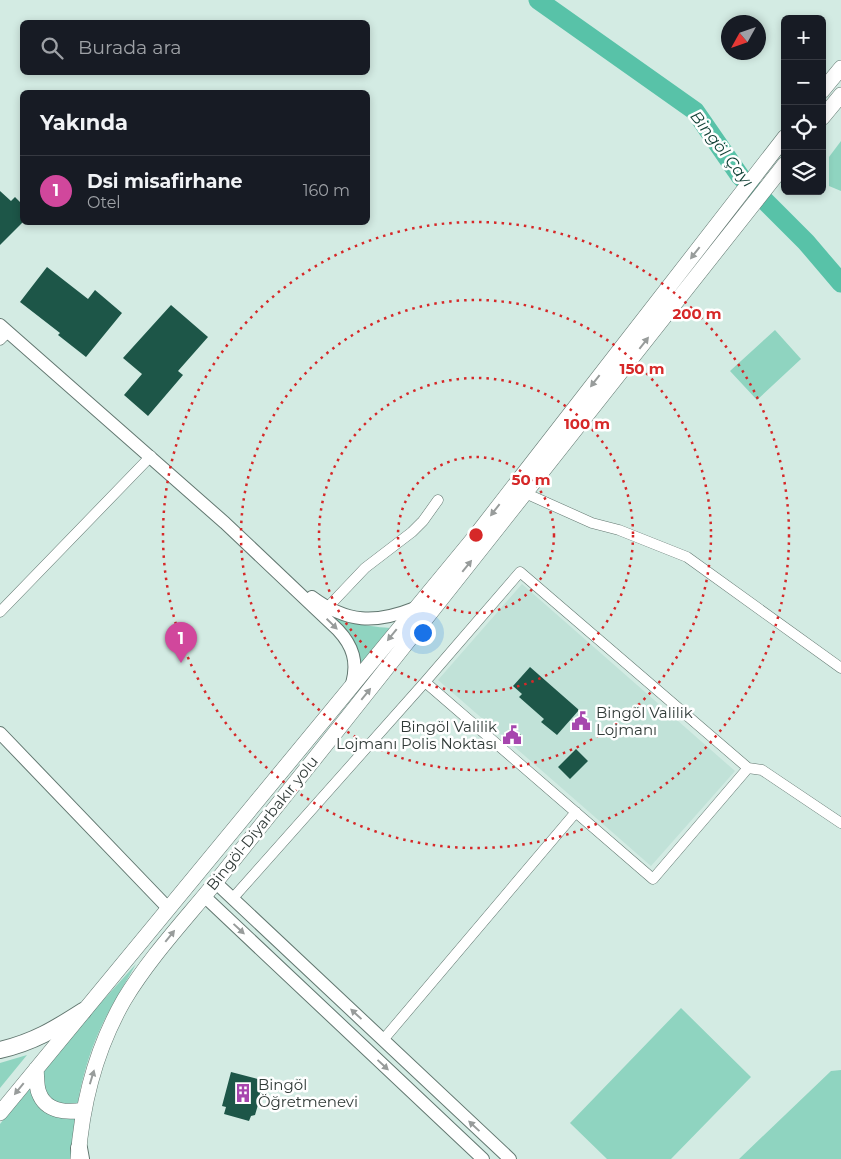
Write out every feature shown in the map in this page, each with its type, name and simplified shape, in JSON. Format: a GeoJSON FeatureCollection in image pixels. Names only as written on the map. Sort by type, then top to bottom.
{"type":"FeatureCollection","features":[{"type":"Feature","properties":{"kind":"highway"},"geometry":{"type":"LineString","coordinates":[[0,1050],[22,1045],[49,1033],[83,1011]]}},
{"type":"Feature","properties":{"kind":"main road"},"geometry":{"type":"LineString","coordinates":[[826,86],[841,68]]}},
{"type":"Feature","properties":{"kind":"main road"},"geometry":{"type":"LineString","coordinates":[[826,113],[841,95]]}},
{"type":"Feature","properties":{"kind":"main road","name":"Bingöl-Diyarbakır yolu"},"geometry":{"type":"LineString","coordinates":[[0,1113],[473,538],[781,142]]}},
{"type":"Feature","properties":{"kind":"main road","name":"Bingöl-Diyarbakır yolu"},"geometry":{"type":"LineString","coordinates":[[79,1156],[88,1087],[99,1054],[125,998],[152,959],[526,493],[781,169]]}},
{"type":"Feature","properties":{"kind":"main road"},"geometry":{"type":"LineString","coordinates":[[36,1069],[38,1093],[46,1103],[56,1110],[69,1113],[84,1110]]}},
{"type":"Feature","properties":{"kind":"street"},"geometry":{"type":"LineString","coordinates":[[3,332],[151,456],[272,566],[347,639],[356,663],[352,684]]}},
{"type":"Feature","properties":{"kind":"street"},"geometry":{"type":"LineString","coordinates":[[0,612],[151,456]]}},
{"type":"Feature","properties":{"kind":"street"},"geometry":{"type":"LineString","coordinates":[[526,493],[592,522],[619,530],[687,557],[841,668]]}},
{"type":"Feature","properties":{"kind":"street"},"geometry":{"type":"LineString","coordinates":[[328,607],[365,568],[412,532],[423,521],[438,500]]}},
{"type":"Feature","properties":{"kind":"street"},"geometry":{"type":"LineString","coordinates":[[272,566],[328,607],[346,616],[360,619],[385,618],[415,608]]}},
{"type":"Feature","properties":{"kind":"street"},"geometry":{"type":"LineString","coordinates":[[233,898],[520,572],[748,768],[762,770],[841,823]]}},
{"type":"Feature","properties":{"kind":"street"},"geometry":{"type":"LineString","coordinates":[[425,682],[653,878],[748,768]]}},
{"type":"Feature","properties":{"kind":"street"},"geometry":{"type":"LineString","coordinates":[[0,733],[168,908]]}},
{"type":"Feature","properties":{"kind":"street"},"geometry":{"type":"LineString","coordinates":[[384,1040],[576,812]]}},
{"type":"Feature","properties":{"kind":"street"},"geometry":{"type":"LineString","coordinates":[[215,882],[510,1159]]}},
{"type":"Feature","properties":{"kind":"street"},"geometry":{"type":"LineString","coordinates":[[204,896],[483,1159]]}},
{"type":"Feature","properties":{"kind":"shaded area","name":"Bingöl Valilik Lojmanı"},"geometry":{"type":"Polygon","coordinates":[[[522,584],[735,771],[651,866],[438,680],[522,584]]]}},
{"type":"Feature","properties":{"kind":"green space"},"geometry":{"type":"Polygon","coordinates":[[[841,141],[841,191],[829,186],[829,157],[841,141]]]}},
{"type":"Feature","properties":{"kind":"green space"},"geometry":{"type":"Polygon","coordinates":[[[775,330],[801,359],[757,400],[730,371],[775,330]]]}},
{"type":"Feature","properties":{"kind":"green space"},"geometry":{"type":"Polygon","coordinates":[[[322,609],[355,623],[390,628],[361,663],[359,654],[348,633],[322,609]]]}},
{"type":"Feature","properties":{"kind":"green space"},"geometry":{"type":"Polygon","coordinates":[[[136,964],[106,1017],[89,1057],[77,1107],[71,1159],[0,1159],[0,1124],[86,1019],[136,964]]]}},
{"type":"Feature","properties":{"kind":"green space"},"geometry":{"type":"Polygon","coordinates":[[[681,1008],[751,1077],[671,1159],[607,1159],[570,1123],[681,1008]]]}},
{"type":"Feature","properties":{"kind":"green space"},"geometry":{"type":"Polygon","coordinates":[[[27,1055],[0,1088],[0,1063],[27,1055]]]}},
{"type":"Feature","properties":{"kind":"green space"},"geometry":{"type":"Polygon","coordinates":[[[841,1070],[841,1159],[739,1159],[831,1071],[841,1070]]]}},
{"type":"Feature","properties":{"kind":"building"},"geometry":{"type":"Polygon","coordinates":[[[0,191],[11,201],[15,197],[20,202],[20,225],[0,245],[0,191]]]}},
{"type":"Feature","properties":{"kind":"building"},"geometry":{"type":"Polygon","coordinates":[[[47,267],[88,299],[95,290],[122,313],[86,357],[58,335],[60,333],[20,302],[47,267]]]}},
{"type":"Feature","properties":{"kind":"building"},"geometry":{"type":"Polygon","coordinates":[[[171,305],[208,337],[178,371],[183,375],[148,416],[124,395],[142,374],[123,358],[171,305]]]}},
{"type":"Feature","properties":{"kind":"building","name":"Bingöl Valilik Lojmanı"},"geometry":{"type":"Polygon","coordinates":[[[530,667],[579,710],[557,735],[541,722],[544,719],[519,697],[522,694],[513,686],[530,667]]]}},
{"type":"Feature","properties":{"kind":"building","name":"Bingöl Valilik Lojmanı Polis Noktası"},"geometry":{"type":"Polygon","coordinates":[[[512,727],[521,735],[512,744],[504,736],[512,727]]]}},
{"type":"Feature","properties":{"kind":"building"},"geometry":{"type":"Polygon","coordinates":[[[576,749],[588,761],[570,779],[558,767],[576,749]]]}},
{"type":"Feature","properties":{"kind":"building","name":"Bingöl Öğretmenevi"},"geometry":{"type":"Polygon","coordinates":[[[231,1072],[265,1081],[255,1115],[251,1116],[249,1121],[224,1114],[226,1107],[222,1106],[231,1072]]]}},
{"type":"Feature","properties":{"kind":"waterway","name":"Bingöl Çayı"},"geometry":{"type":"LineString","coordinates":[[538,0],[695,111],[740,176],[806,242],[841,283]]}},
{"type":"Feature","properties":{"kind":"place","name":"Dsi misafirhane"},"geometry":{"type":"Point","coordinates":[181,663]}},
{"type":"Feature","properties":{"kind":"place","name":"Bingöl Valilik Lojmanı"},"geometry":{"type":"Point","coordinates":[581,721]}},
{"type":"Feature","properties":{"kind":"place","name":"Bingöl Valilik Lojmanı Polis Noktası"},"geometry":{"type":"Point","coordinates":[512,735]}},
{"type":"Feature","properties":{"kind":"place","name":"Bingöl Öğretmenevi"},"geometry":{"type":"Point","coordinates":[243,1093]}}]}
